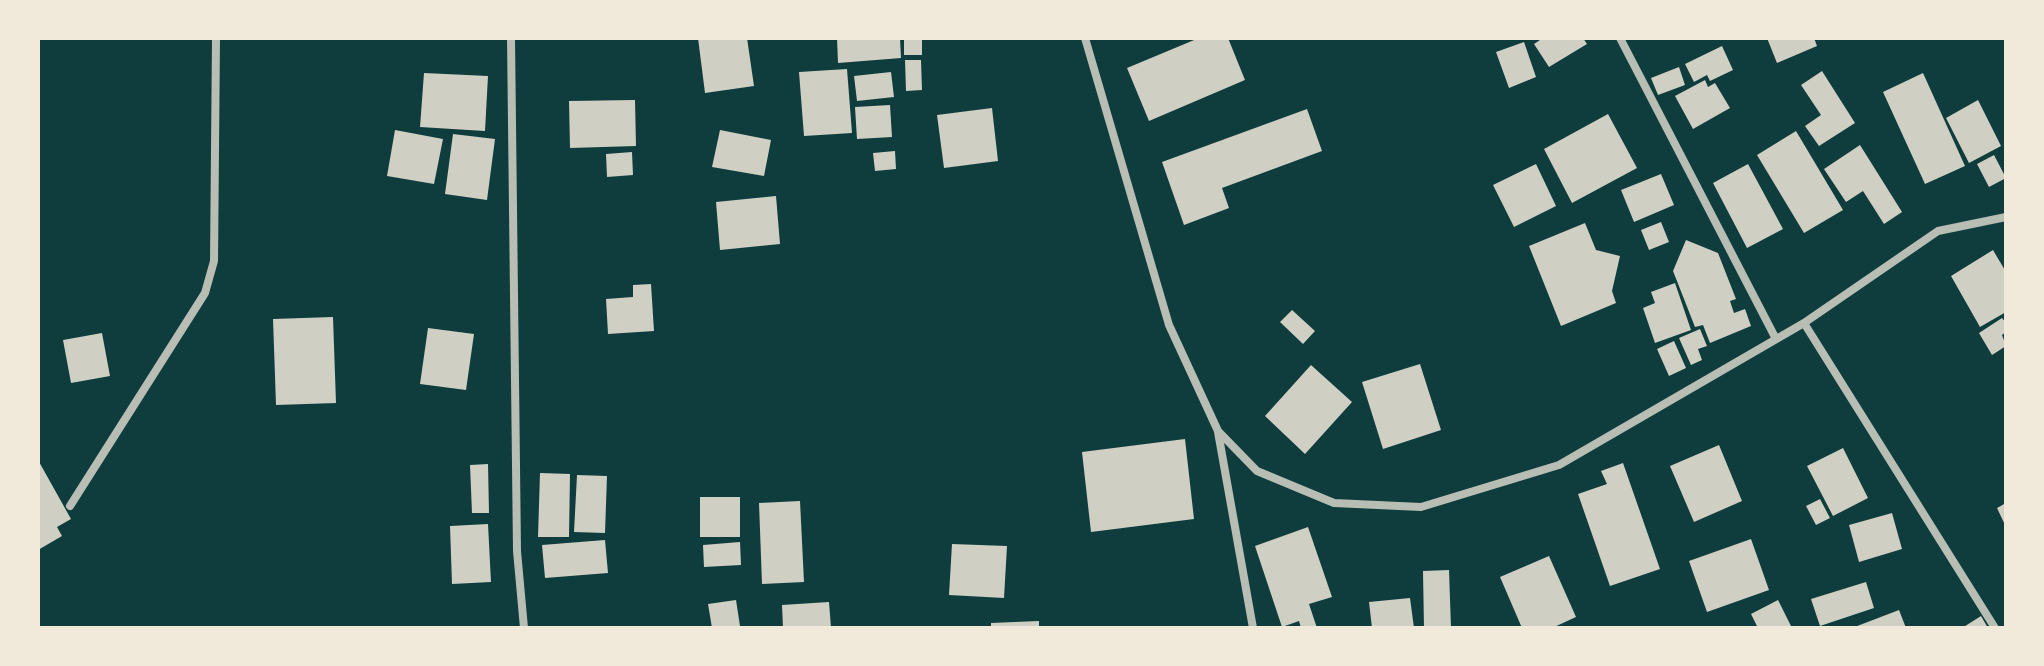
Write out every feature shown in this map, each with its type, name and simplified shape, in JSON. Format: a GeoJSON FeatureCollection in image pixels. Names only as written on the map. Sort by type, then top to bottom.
{"type":"FeatureCollection","features":[{"type":"Feature","properties":{"kind":"street"},"geometry":{"type":"LineString","coordinates":[[70,506],[205,293],[214,261],[216,38]]}},
{"type":"Feature","properties":{"kind":"street"},"geometry":{"type":"LineString","coordinates":[[511,38],[517,551],[524,628]]}},
{"type":"Feature","properties":{"kind":"street"},"geometry":{"type":"LineString","coordinates":[[1085,38],[1169,325],[1218,431],[1253,628]]}},
{"type":"Feature","properties":{"kind":"street"},"geometry":{"type":"LineString","coordinates":[[1620,38],[1776,339]]}},
{"type":"Feature","properties":{"kind":"street"},"geometry":{"type":"LineString","coordinates":[[1218,431],[1257,471],[1334,503],[1421,507],[1559,465],[1804,323],[1938,231],[2006,217]]}},
{"type":"Feature","properties":{"kind":"street"},"geometry":{"type":"LineString","coordinates":[[1804,323],[1995,628]]}},
{"type":"Feature","properties":{"kind":"building"},"geometry":{"type":"Polygon","coordinates":[[[698,38],[747,38],[754,86],[705,93],[698,38]]]}},
{"type":"Feature","properties":{"kind":"building"},"geometry":{"type":"Polygon","coordinates":[[[837,38],[900,38],[901,58],[838,63],[837,38]]]}},
{"type":"Feature","properties":{"kind":"building"},"geometry":{"type":"Polygon","coordinates":[[[904,38],[922,38],[922,55],[904,55],[904,38]]]}},
{"type":"Feature","properties":{"kind":"building"},"geometry":{"type":"Polygon","coordinates":[[[1199,38],[1228,38],[1245,80],[1149,121],[1127,68],[1199,38]]]}},
{"type":"Feature","properties":{"kind":"building"},"geometry":{"type":"Polygon","coordinates":[[[1543,38],[1583,38],[1587,44],[1549,67],[1534,44],[1543,38]]]}},
{"type":"Feature","properties":{"kind":"building"},"geometry":{"type":"Polygon","coordinates":[[[1767,38],[1814,38],[1817,46],[1777,63],[1767,38]]]}},
{"type":"Feature","properties":{"kind":"building"},"geometry":{"type":"Polygon","coordinates":[[[1524,42],[1536,77],[1509,88],[1496,52],[1524,42]]]}},
{"type":"Feature","properties":{"kind":"building"},"geometry":{"type":"Polygon","coordinates":[[[1722,46],[1733,70],[1710,81],[1707,75],[1694,82],[1685,64],[1722,46]]]}},
{"type":"Feature","properties":{"kind":"building"},"geometry":{"type":"Polygon","coordinates":[[[905,60],[921,60],[922,90],[906,91],[905,60]]]}},
{"type":"Feature","properties":{"kind":"building"},"geometry":{"type":"Polygon","coordinates":[[[1679,67],[1685,85],[1658,95],[1651,78],[1679,67]]]}},
{"type":"Feature","properties":{"kind":"building"},"geometry":{"type":"Polygon","coordinates":[[[847,69],[852,133],[804,136],[799,72],[847,69]]]}},
{"type":"Feature","properties":{"kind":"building"},"geometry":{"type":"Polygon","coordinates":[[[1822,71],[1855,123],[1819,146],[1805,126],[1821,115],[1801,85],[1822,71]]]}},
{"type":"Feature","properties":{"kind":"building"},"geometry":{"type":"Polygon","coordinates":[[[891,72],[894,97],[857,101],[854,76],[891,72]]]}},
{"type":"Feature","properties":{"kind":"building"},"geometry":{"type":"Polygon","coordinates":[[[424,73],[488,76],[485,131],[420,127],[424,73]]]}},
{"type":"Feature","properties":{"kind":"building"},"geometry":{"type":"Polygon","coordinates":[[[1923,73],[1965,166],[1925,184],[1883,92],[1923,73]]]}},
{"type":"Feature","properties":{"kind":"building"},"geometry":{"type":"Polygon","coordinates":[[[1705,80],[1708,87],[1715,83],[1730,108],[1693,129],[1675,96],[1705,80]]]}},
{"type":"Feature","properties":{"kind":"building"},"geometry":{"type":"Polygon","coordinates":[[[635,100],[636,146],[570,148],[569,101],[635,100]]]}},
{"type":"Feature","properties":{"kind":"building"},"geometry":{"type":"Polygon","coordinates":[[[1978,100],[2001,146],[1969,163],[1946,118],[1978,100]]]}},
{"type":"Feature","properties":{"kind":"building"},"geometry":{"type":"Polygon","coordinates":[[[890,105],[892,137],[857,139],[855,107],[890,105]]]}},
{"type":"Feature","properties":{"kind":"building"},"geometry":{"type":"Polygon","coordinates":[[[992,108],[998,161],[944,168],[937,115],[992,108]]]}},
{"type":"Feature","properties":{"kind":"building"},"geometry":{"type":"Polygon","coordinates":[[[1307,109],[1322,151],[1222,188],[1229,208],[1184,225],[1162,162],[1307,109]]]}},
{"type":"Feature","properties":{"kind":"building"},"geometry":{"type":"Polygon","coordinates":[[[1608,114],[1637,168],[1572,203],[1544,149],[1608,114]]]}},
{"type":"Feature","properties":{"kind":"building"},"geometry":{"type":"Polygon","coordinates":[[[395,130],[443,139],[434,184],[387,176],[395,130]]]}},
{"type":"Feature","properties":{"kind":"building"},"geometry":{"type":"Polygon","coordinates":[[[720,130],[771,140],[764,176],[712,167],[720,130]]]}},
{"type":"Feature","properties":{"kind":"building"},"geometry":{"type":"Polygon","coordinates":[[[1796,131],[1843,210],[1804,233],[1757,155],[1796,131]]]}},
{"type":"Feature","properties":{"kind":"building"},"geometry":{"type":"Polygon","coordinates":[[[453,134],[495,139],[487,200],[445,194],[453,134]]]}},
{"type":"Feature","properties":{"kind":"building"},"geometry":{"type":"Polygon","coordinates":[[[1860,145],[1902,212],[1884,224],[1863,191],[1846,202],[1824,169],[1860,145]]]}},
{"type":"Feature","properties":{"kind":"building"},"geometry":{"type":"Polygon","coordinates":[[[895,151],[896,169],[875,171],[873,153],[895,151]]]}},
{"type":"Feature","properties":{"kind":"building"},"geometry":{"type":"Polygon","coordinates":[[[632,152],[633,175],[607,177],[606,154],[632,152]]]}},
{"type":"Feature","properties":{"kind":"building"},"geometry":{"type":"Polygon","coordinates":[[[1994,155],[2006,178],[1989,187],[1977,164],[1994,155]]]}},
{"type":"Feature","properties":{"kind":"building"},"geometry":{"type":"Polygon","coordinates":[[[1536,164],[1556,206],[1514,227],[1493,185],[1536,164]]]}},
{"type":"Feature","properties":{"kind":"building"},"geometry":{"type":"Polygon","coordinates":[[[1748,164],[1783,229],[1747,248],[1713,183],[1748,164]]]}},
{"type":"Feature","properties":{"kind":"building"},"geometry":{"type":"Polygon","coordinates":[[[1661,174],[1674,205],[1634,222],[1621,190],[1661,174]]]}},
{"type":"Feature","properties":{"kind":"building"},"geometry":{"type":"Polygon","coordinates":[[[776,196],[780,244],[720,250],[716,202],[776,196]]]}},
{"type":"Feature","properties":{"kind":"building"},"geometry":{"type":"Polygon","coordinates":[[[1661,222],[1669,242],[1649,250],[1641,230],[1661,222]]]}},
{"type":"Feature","properties":{"kind":"building"},"geometry":{"type":"Polygon","coordinates":[[[1585,223],[1596,250],[1620,256],[1612,291],[1616,303],[1561,326],[1529,246],[1585,223]]]}},
{"type":"Feature","properties":{"kind":"building"},"geometry":{"type":"Polygon","coordinates":[[[1686,240],[1718,253],[1736,299],[1730,301],[1734,313],[1745,309],[1751,326],[1710,343],[1703,325],[1695,327],[1673,271],[1686,240]]]}},
{"type":"Feature","properties":{"kind":"building"},"geometry":{"type":"Polygon","coordinates":[[[1993,250],[2006,272],[2006,312],[1980,327],[1951,276],[1993,250]]]}},
{"type":"Feature","properties":{"kind":"building"},"geometry":{"type":"Polygon","coordinates":[[[1675,283],[1691,330],[1655,343],[1643,308],[1655,303],[1651,292],[1675,283]]]}},
{"type":"Feature","properties":{"kind":"building"},"geometry":{"type":"Polygon","coordinates":[[[651,284],[654,331],[608,334],[606,299],[633,297],[633,285],[651,284]]]}},
{"type":"Feature","properties":{"kind":"building"},"geometry":{"type":"Polygon","coordinates":[[[1292,310],[1315,331],[1303,344],[1280,322],[1292,310]]]}},
{"type":"Feature","properties":{"kind":"building"},"geometry":{"type":"Polygon","coordinates":[[[333,317],[336,403],[276,405],[273,319],[333,317]]]}},
{"type":"Feature","properties":{"kind":"building"},"geometry":{"type":"Polygon","coordinates":[[[2002,318],[2006,323],[2006,332],[2002,335],[2006,346],[1992,355],[1979,333],[2002,318]]]}},
{"type":"Feature","properties":{"kind":"building"},"geometry":{"type":"Polygon","coordinates":[[[428,328],[474,334],[466,390],[420,384],[428,328]]]}},
{"type":"Feature","properties":{"kind":"building"},"geometry":{"type":"Polygon","coordinates":[[[1700,329],[1707,346],[1698,349],[1702,360],[1691,365],[1679,338],[1700,329]]]}},
{"type":"Feature","properties":{"kind":"building"},"geometry":{"type":"Polygon","coordinates":[[[102,333],[110,376],[71,383],[63,340],[102,333]]]}},
{"type":"Feature","properties":{"kind":"building"},"geometry":{"type":"Polygon","coordinates":[[[1674,341],[1686,368],[1669,376],[1657,349],[1674,341]]]}},
{"type":"Feature","properties":{"kind":"building"},"geometry":{"type":"Polygon","coordinates":[[[1420,364],[1441,430],[1383,449],[1362,382],[1420,364]]]}},
{"type":"Feature","properties":{"kind":"building"},"geometry":{"type":"Polygon","coordinates":[[[1311,365],[1352,402],[1305,454],[1265,416],[1311,365]]]}},
{"type":"Feature","properties":{"kind":"building"},"geometry":{"type":"Polygon","coordinates":[[[1185,439],[1194,519],[1091,532],[1082,452],[1185,439]]]}},
{"type":"Feature","properties":{"kind":"building"},"geometry":{"type":"Polygon","coordinates":[[[1719,445],[1742,501],[1694,522],[1670,466],[1719,445]]]}},
{"type":"Feature","properties":{"kind":"building"},"geometry":{"type":"Polygon","coordinates":[[[1843,448],[1868,498],[1833,516],[1807,466],[1843,448]]]}},
{"type":"Feature","properties":{"kind":"building"},"geometry":{"type":"Polygon","coordinates":[[[38,460],[71,519],[57,527],[62,536],[38,550],[38,460]]]}},
{"type":"Feature","properties":{"kind":"building"},"geometry":{"type":"Polygon","coordinates":[[[1623,463],[1660,569],[1610,586],[1578,494],[1607,484],[1601,471],[1623,463]]]}},
{"type":"Feature","properties":{"kind":"building"},"geometry":{"type":"Polygon","coordinates":[[[488,464],[489,513],[472,513],[470,465],[488,464]]]}},
{"type":"Feature","properties":{"kind":"building"},"geometry":{"type":"Polygon","coordinates":[[[540,473],[570,474],[569,537],[538,537],[540,473]]]}},
{"type":"Feature","properties":{"kind":"building"},"geometry":{"type":"Polygon","coordinates":[[[577,475],[607,476],[605,533],[574,532],[577,475]]]}},
{"type":"Feature","properties":{"kind":"building"},"geometry":{"type":"Polygon","coordinates":[[[700,497],[740,497],[740,537],[700,537],[700,497]]]}},
{"type":"Feature","properties":{"kind":"building"},"geometry":{"type":"Polygon","coordinates":[[[1820,499],[1830,518],[1816,525],[1806,506],[1820,499]]]}},
{"type":"Feature","properties":{"kind":"building"},"geometry":{"type":"Polygon","coordinates":[[[800,501],[804,582],[762,584],[759,503],[800,501]]]}},
{"type":"Feature","properties":{"kind":"building"},"geometry":{"type":"Polygon","coordinates":[[[2006,503],[2006,527],[1997,508],[2006,503]]]}},
{"type":"Feature","properties":{"kind":"building"},"geometry":{"type":"Polygon","coordinates":[[[1892,513],[1902,549],[1859,562],[1849,525],[1892,513]]]}},
{"type":"Feature","properties":{"kind":"building"},"geometry":{"type":"Polygon","coordinates":[[[488,524],[491,582],[452,584],[450,526],[488,524]]]}},
{"type":"Feature","properties":{"kind":"building"},"geometry":{"type":"Polygon","coordinates":[[[1308,527],[1332,597],[1309,604],[1317,628],[1301,628],[1299,621],[1282,627],[1255,546],[1308,527]]]}},
{"type":"Feature","properties":{"kind":"building"},"geometry":{"type":"Polygon","coordinates":[[[1751,539],[1769,590],[1707,612],[1689,561],[1751,539]]]}},
{"type":"Feature","properties":{"kind":"building"},"geometry":{"type":"Polygon","coordinates":[[[605,540],[608,573],[545,578],[542,545],[605,540]]]}},
{"type":"Feature","properties":{"kind":"building"},"geometry":{"type":"Polygon","coordinates":[[[740,542],[741,565],[704,567],[703,545],[740,542]]]}},
{"type":"Feature","properties":{"kind":"building"},"geometry":{"type":"Polygon","coordinates":[[[952,544],[1007,546],[1004,598],[949,595],[952,544]]]}},
{"type":"Feature","properties":{"kind":"building"},"geometry":{"type":"Polygon","coordinates":[[[1549,556],[1576,617],[1552,628],[1522,628],[1500,577],[1549,556]]]}},
{"type":"Feature","properties":{"kind":"building"},"geometry":{"type":"Polygon","coordinates":[[[1449,570],[1451,628],[1424,628],[1423,571],[1449,570]]]}},
{"type":"Feature","properties":{"kind":"building"},"geometry":{"type":"Polygon","coordinates":[[[1866,582],[1874,608],[1820,626],[1811,599],[1866,582]]]}},
{"type":"Feature","properties":{"kind":"building"},"geometry":{"type":"Polygon","coordinates":[[[1410,598],[1414,628],[1372,628],[1369,602],[1410,598]]]}},
{"type":"Feature","properties":{"kind":"building"},"geometry":{"type":"Polygon","coordinates":[[[736,600],[740,626],[712,628],[708,604],[736,600]]]}},
{"type":"Feature","properties":{"kind":"building"},"geometry":{"type":"Polygon","coordinates":[[[1778,600],[1792,628],[1758,628],[1751,614],[1778,600]]]}},
{"type":"Feature","properties":{"kind":"building"},"geometry":{"type":"Polygon","coordinates":[[[829,602],[831,628],[783,628],[782,605],[829,602]]]}},
{"type":"Feature","properties":{"kind":"building"},"geometry":{"type":"Polygon","coordinates":[[[1899,610],[1906,628],[1852,628],[1899,610]]]}},
{"type":"Feature","properties":{"kind":"building"},"geometry":{"type":"Polygon","coordinates":[[[1981,616],[1988,628],[1962,628],[1981,616]]]}},
{"type":"Feature","properties":{"kind":"building"},"geometry":{"type":"Polygon","coordinates":[[[1039,621],[1039,628],[991,628],[991,623],[1039,621]]]}}]}
